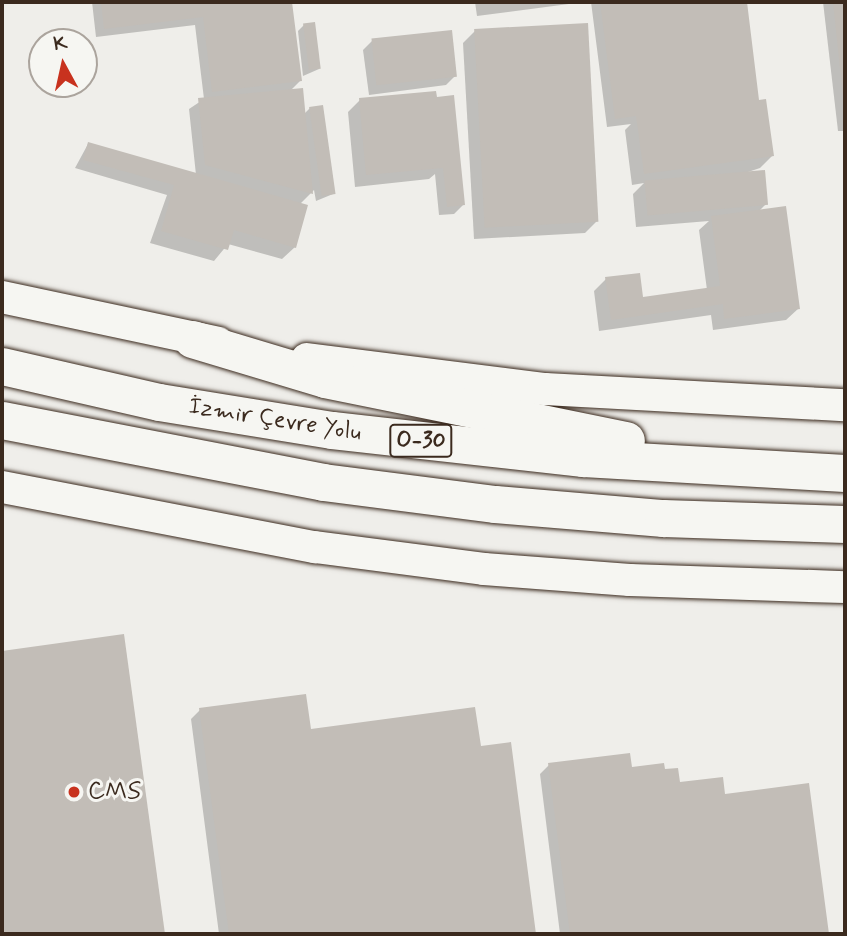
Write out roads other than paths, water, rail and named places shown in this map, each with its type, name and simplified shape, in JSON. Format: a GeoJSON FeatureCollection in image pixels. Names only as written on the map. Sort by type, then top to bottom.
{"type":"FeatureCollection","features":[{"type":"Feature","properties":{"kind":"highway"},"geometry":{"type":"LineString","coordinates":[[192,339],[325,379],[497,416],[600,436],[845,470]]}},
{"type":"Feature","properties":{"kind":"highway","name":"İzmir Çevre Yolu"},"geometry":{"type":"LineString","coordinates":[[2,366],[159,402],[332,430],[583,458],[845,470]]}},
{"type":"Feature","properties":{"kind":"highway","name":"O-30"},"geometry":{"type":"LineString","coordinates":[[2,420],[323,482],[495,504],[663,519],[845,524]]}},
{"type":"Feature","properties":{"kind":"main road"},"geometry":{"type":"LineString","coordinates":[[2,297],[192,339],[324,362],[545,389],[845,405]]}},
{"type":"Feature","properties":{"kind":"main road"},"geometry":{"type":"LineString","coordinates":[[2,487],[302,545],[484,569],[630,580],[845,587]]}},
{"type":"Feature","properties":{"kind":"place","name":"CMS"},"geometry":{"type":"Point","coordinates":[74,792]}}]}
